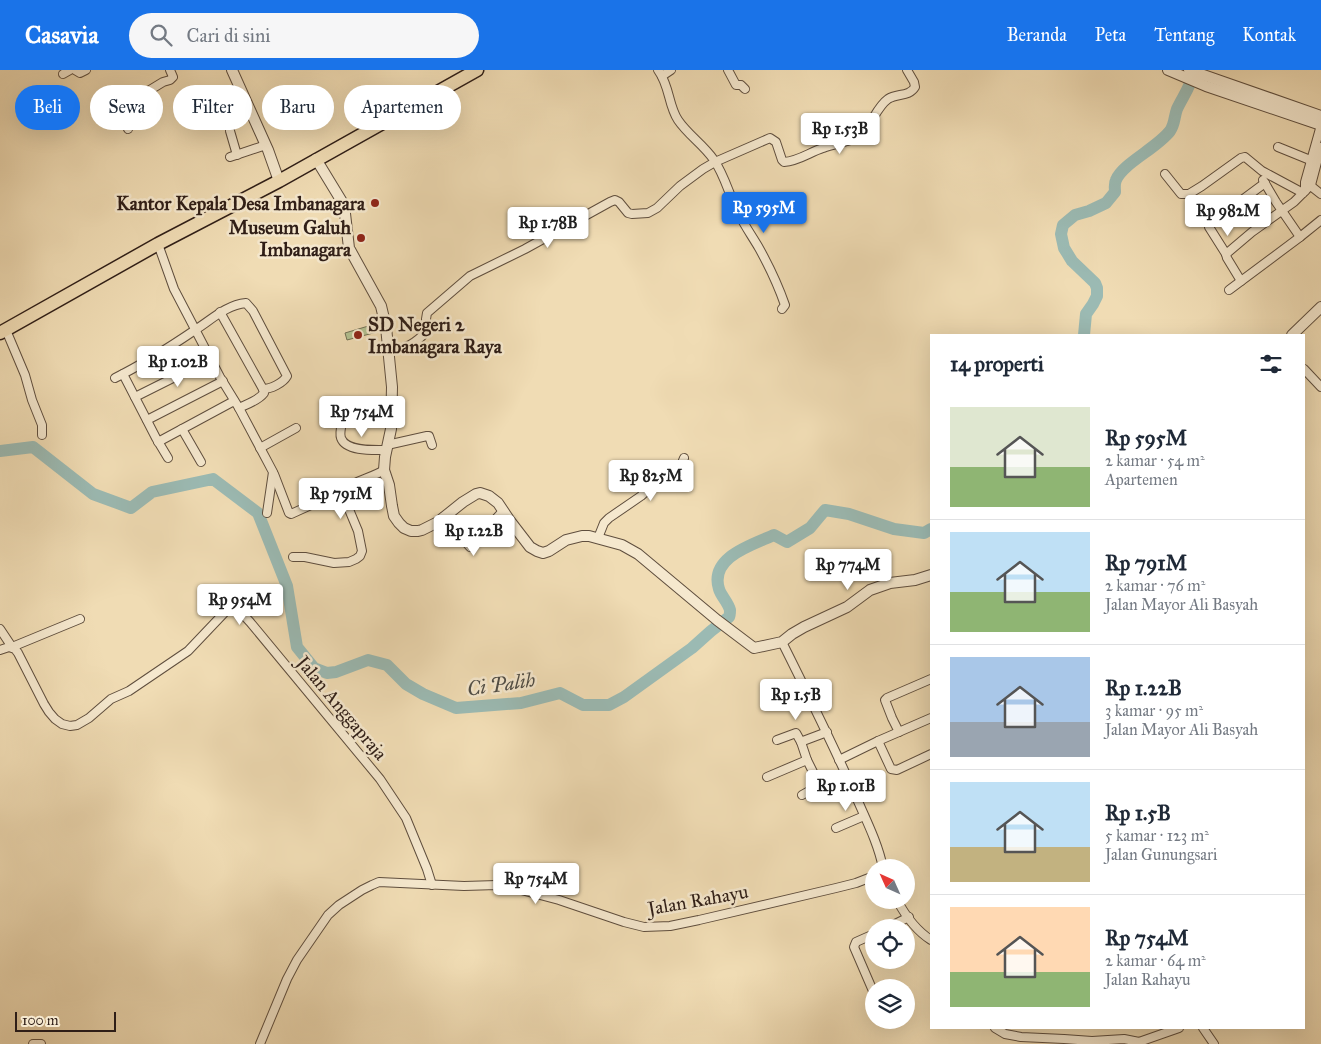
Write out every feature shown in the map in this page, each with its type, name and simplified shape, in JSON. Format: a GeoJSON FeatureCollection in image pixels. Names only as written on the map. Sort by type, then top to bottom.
{"type":"FeatureCollection","features":[{"type":"Feature","properties":{"kind":"highway"},"geometry":{"type":"LineString","coordinates":[[3,332],[158,244],[279,180],[477,70]]}},
{"type":"Feature","properties":{"kind":"street"},"geometry":{"type":"LineString","coordinates":[[75,70],[80,73],[86,70]]}},
{"type":"Feature","properties":{"kind":"street"},"geometry":{"type":"LineString","coordinates":[[158,85],[173,77],[170,70]]}},
{"type":"Feature","properties":{"kind":"street"},"geometry":{"type":"LineString","coordinates":[[232,70],[266,145],[279,180]]}},
{"type":"Feature","properties":{"kind":"street"},"geometry":{"type":"LineString","coordinates":[[671,70],[660,73],[667,86],[676,117],[715,162],[743,223],[758,247],[777,285],[785,304],[782,309]]}},
{"type":"Feature","properties":{"kind":"street"},"geometry":{"type":"LineString","coordinates":[[728,70],[736,84],[745,89]]}},
{"type":"Feature","properties":{"kind":"street"},"geometry":{"type":"LineString","coordinates":[[389,351],[402,349],[415,343],[422,337],[427,331],[427,313],[470,276],[525,249],[615,200],[628,213],[648,213],[657,208],[691,177],[715,162],[770,138],[776,142],[784,162],[793,161],[814,151],[854,139],[865,130],[878,110],[889,98],[913,90],[914,82],[907,70]]}},
{"type":"Feature","properties":{"kind":"street"},"geometry":{"type":"LineString","coordinates":[[1168,70],[1178,75],[1209,79],[1321,116]]}},
{"type":"Feature","properties":{"kind":"street"},"geometry":{"type":"LineString","coordinates":[[1189,70],[1321,125],[1316,158]]}},
{"type":"Feature","properties":{"kind":"street"},"geometry":{"type":"LineString","coordinates":[[230,131],[234,156],[266,145]]}},
{"type":"Feature","properties":{"kind":"street"},"geometry":{"type":"LineString","coordinates":[[1278,147],[1316,158]]}},
{"type":"Feature","properties":{"kind":"street"},"geometry":{"type":"LineString","coordinates":[[1226,254],[1252,232],[1294,202],[1304,192],[1321,147]]}},
{"type":"Feature","properties":{"kind":"street"},"geometry":{"type":"LineString","coordinates":[[1165,174],[1181,194],[1185,195],[1245,157],[1257,168],[1304,192]]}},
{"type":"Feature","properties":{"kind":"street"},"geometry":{"type":"LineString","coordinates":[[316,159],[344,205],[349,248],[381,306],[386,327],[392,387],[391,429],[384,470],[389,485],[394,516],[404,528],[414,531],[430,527],[476,494],[480,493],[489,496],[498,503],[530,547],[543,553],[566,540],[589,536],[622,545],[638,554],[717,620],[754,648],[782,642],[804,627],[847,607],[870,590],[890,583],[915,580],[930,575]]}},
{"type":"Feature","properties":{"kind":"street"},"geometry":{"type":"LineString","coordinates":[[1257,168],[1300,237]]}},
{"type":"Feature","properties":{"kind":"street"},"geometry":{"type":"LineString","coordinates":[[1241,280],[1209,227],[1265,182]]}},
{"type":"Feature","properties":{"kind":"street"},"geometry":{"type":"LineString","coordinates":[[1308,184],[1321,194]]}},
{"type":"Feature","properties":{"kind":"street"},"geometry":{"type":"LineString","coordinates":[[1229,290],[1321,220]]}},
{"type":"Feature","properties":{"kind":"street"},"geometry":{"type":"LineString","coordinates":[[158,244],[174,289],[222,381],[273,472],[289,513],[293,514],[384,470]]}},
{"type":"Feature","properties":{"kind":"street"},"geometry":{"type":"LineString","coordinates":[[115,378],[196,330],[220,312],[244,302],[253,311],[287,376],[276,385],[266,390],[263,389]]}},
{"type":"Feature","properties":{"kind":"street"},"geometry":{"type":"LineString","coordinates":[[1293,334],[1321,307]]}},
{"type":"Feature","properties":{"kind":"street"},"geometry":{"type":"LineString","coordinates":[[158,442],[236,405],[262,396],[264,393],[220,312]]}},
{"type":"Feature","properties":{"kind":"street"},"geometry":{"type":"LineString","coordinates":[[3,332],[25,375],[42,425],[42,435]]}},
{"type":"Feature","properties":{"kind":"street"},"geometry":{"type":"LineString","coordinates":[[135,397],[211,359]]}},
{"type":"Feature","properties":{"kind":"street"},"geometry":{"type":"LineString","coordinates":[[1305,370],[1321,387]]}},
{"type":"Feature","properties":{"kind":"street"},"geometry":{"type":"LineString","coordinates":[[123,374],[168,458]]}},
{"type":"Feature","properties":{"kind":"street"},"geometry":{"type":"LineString","coordinates":[[147,420],[222,381]]}},
{"type":"Feature","properties":{"kind":"street"},"geometry":{"type":"LineString","coordinates":[[343,418],[341,436],[344,441],[358,449],[387,447],[427,436],[430,436],[432,445]]}},
{"type":"Feature","properties":{"kind":"street"},"geometry":{"type":"LineString","coordinates":[[260,448],[296,428]]}},
{"type":"Feature","properties":{"kind":"street"},"geometry":{"type":"LineString","coordinates":[[182,429],[201,462]]}},
{"type":"Feature","properties":{"kind":"street"},"geometry":{"type":"LineString","coordinates":[[598,538],[604,523],[609,518],[642,496],[670,469],[682,463],[684,458]]}},
{"type":"Feature","properties":{"kind":"street"},"geometry":{"type":"LineString","coordinates":[[267,513],[273,472]]}},
{"type":"Feature","properties":{"kind":"street"},"geometry":{"type":"LineString","coordinates":[[293,557],[305,557],[334,563],[349,562],[360,556],[362,551],[358,530],[348,507],[344,490]]}},
{"type":"Feature","properties":{"kind":"street"},"geometry":{"type":"LineString","coordinates":[[269,499],[276,501],[283,499]]}},
{"type":"Feature","properties":{"kind":"street"},"geometry":{"type":"LineString","coordinates":[[443,517],[470,547],[503,511]]}},
{"type":"Feature","properties":{"kind":"street"},"geometry":{"type":"LineString","coordinates":[[0,629],[18,654],[49,712],[62,724],[77,725],[89,718],[111,699],[129,691],[188,651],[226,612],[237,608],[236,590]]}},
{"type":"Feature","properties":{"kind":"street","name":"Jalan Anggapraja"},"geometry":{"type":"LineString","coordinates":[[237,608],[380,779],[409,824],[432,885]]}},
{"type":"Feature","properties":{"kind":"street"},"geometry":{"type":"LineString","coordinates":[[0,650],[12,647],[80,619]]}},
{"type":"Feature","properties":{"kind":"street"},"geometry":{"type":"LineString","coordinates":[[782,642],[840,760],[882,859]]}},
{"type":"Feature","properties":{"kind":"street"},"geometry":{"type":"LineString","coordinates":[[899,732],[885,700],[930,679]]}},
{"type":"Feature","properties":{"kind":"street"},"geometry":{"type":"LineString","coordinates":[[840,760],[930,718]]}},
{"type":"Feature","properties":{"kind":"street"},"geometry":{"type":"LineString","coordinates":[[802,742],[827,732]]}},
{"type":"Feature","properties":{"kind":"street"},"geometry":{"type":"LineString","coordinates":[[776,740],[796,733],[802,742],[807,760],[819,784],[802,795]]}},
{"type":"Feature","properties":{"kind":"street"},"geometry":{"type":"LineString","coordinates":[[878,741],[891,769],[894,770],[930,754]]}},
{"type":"Feature","properties":{"kind":"street"},"geometry":{"type":"LineString","coordinates":[[767,777],[807,760]]}},
{"type":"Feature","properties":{"kind":"street"},"geometry":{"type":"LineString","coordinates":[[836,828],[864,816]]}},
{"type":"Feature","properties":{"kind":"street","name":"Jalan Rahayu"},"geometry":{"type":"LineString","coordinates":[[260,1044],[297,960],[328,915],[339,905],[379,882],[432,885],[497,885],[517,888],[644,927],[670,926],[699,920],[865,880]]}},
{"type":"Feature","properties":{"kind":"street"},"geometry":{"type":"LineString","coordinates":[[901,909],[930,939]]}},
{"type":"Feature","properties":{"kind":"street"},"geometry":{"type":"LineString","coordinates":[[865,938],[856,942],[854,947],[868,979]]}},
{"type":"Feature","properties":{"kind":"street"},"geometry":{"type":"LineString","coordinates":[[997,1029],[1005,1034],[1021,1037],[1092,1041],[1124,1039],[1139,1042],[1176,1029]]}},
{"type":"Feature","properties":{"kind":"street"},"geometry":{"type":"LineString","coordinates":[[1203,1029],[1214,1044]]}},
{"type":"Feature","properties":{"kind":"street"},"geometry":{"type":"LineString","coordinates":[[33,1044],[41,1044]]}},
{"type":"Feature","properties":{"kind":"green space"},"geometry":{"type":"Polygon","coordinates":[[[375,324],[377,332],[347,340],[345,333],[375,324]]]}},
{"type":"Feature","properties":{"kind":"waterway","name":"Ci Palih"},"geometry":{"type":"LineString","coordinates":[[1084,334],[1086,314],[1097,296],[1097,288],[1095,283],[1072,261],[1064,248],[1061,234],[1063,225],[1075,215],[1106,203],[1115,192],[1116,180],[1125,168],[1157,144],[1170,131],[1177,109],[1189,86],[1194,70]]}},
{"type":"Feature","properties":{"kind":"waterway","name":"Ci Palih"},"geometry":{"type":"LineString","coordinates":[[0,451],[33,447],[93,494],[131,508],[152,492],[213,479],[258,513],[287,586],[297,647],[314,668],[327,673],[336,672],[368,660],[387,665],[406,684],[423,694],[456,708],[521,703],[560,693],[583,705],[609,705],[624,697],[692,648],[729,617],[730,610],[720,592],[718,578],[720,568],[726,560],[744,548],[774,535],[787,542],[810,528],[825,510],[849,514],[894,529],[924,533],[930,530]]}},
{"type":"Feature","properties":{"kind":"place","name":"Kantor Kepala Desa Imbanagara"},"geometry":{"type":"Point","coordinates":[375,203]}},
{"type":"Feature","properties":{"kind":"place","name":"Museum Galuh Imbanagara"},"geometry":{"type":"Point","coordinates":[361,238]}},
{"type":"Feature","properties":{"kind":"place","name":"SD Negeri 2 Imbanagara Raya"},"geometry":{"type":"Point","coordinates":[358,335]}}]}
